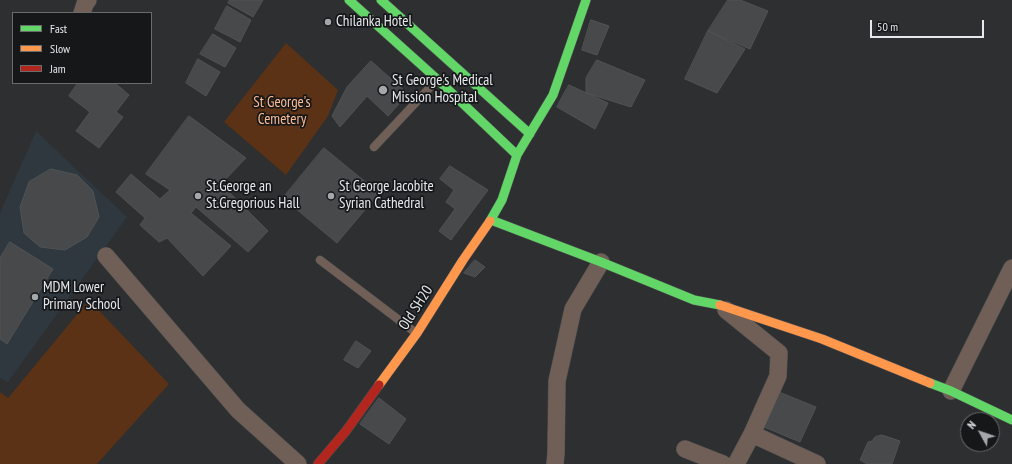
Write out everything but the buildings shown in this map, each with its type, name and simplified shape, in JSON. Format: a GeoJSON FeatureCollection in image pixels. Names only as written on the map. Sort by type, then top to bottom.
{"type":"FeatureCollection","features":[{"type":"Feature","properties":{"kind":"main road"},"geometry":{"type":"LineString","coordinates":[[349,0],[437,79],[518,155]]}},
{"type":"Feature","properties":{"kind":"main road"},"geometry":{"type":"LineString","coordinates":[[381,0],[530,134]]}},
{"type":"Feature","properties":{"kind":"main road","name":"Old SH20"},"geometry":{"type":"LineString","coordinates":[[318,464],[346,431],[417,333],[463,260],[491,220],[502,200],[518,155],[553,95],[586,0]]}},
{"type":"Feature","properties":{"kind":"main road"},"geometry":{"type":"LineString","coordinates":[[491,220],[601,262],[694,300],[720,305],[822,339],[951,391],[1012,420]]}},
{"type":"Feature","properties":{"kind":"street"},"geometry":{"type":"LineString","coordinates":[[82,12],[88,0]]}},
{"type":"Feature","properties":{"kind":"street"},"geometry":{"type":"LineString","coordinates":[[337,0],[373,23]]}},
{"type":"Feature","properties":{"kind":"street"},"geometry":{"type":"LineString","coordinates":[[106,256],[238,410],[298,464]]}},
{"type":"Feature","properties":{"kind":"street"},"geometry":{"type":"LineString","coordinates":[[555,464],[557,381],[573,309],[601,262]]}},
{"type":"Feature","properties":{"kind":"street"},"geometry":{"type":"LineString","coordinates":[[951,391],[1012,268]]}},
{"type":"Feature","properties":{"kind":"street"},"geometry":{"type":"LineString","coordinates":[[720,305],[778,353],[778,376],[752,434],[736,464]]}},
{"type":"Feature","properties":{"kind":"street"},"geometry":{"type":"LineString","coordinates":[[752,434],[817,464]]}},
{"type":"Feature","properties":{"kind":"street"},"geometry":{"type":"LineString","coordinates":[[685,450],[723,464]]}},
{"type":"Feature","properties":{"kind":"lane"},"geometry":{"type":"LineString","coordinates":[[374,147],[437,79]]}},
{"type":"Feature","properties":{"kind":"lane"},"geometry":{"type":"LineString","coordinates":[[320,260],[417,333]]}},
{"type":"Feature","properties":{"kind":"shaded area","name":"MDM Lower Primary School"},"geometry":{"type":"Polygon","coordinates":[[[36,131],[127,217],[8,382],[0,378],[0,213],[36,131]]]}},
{"type":"Feature","properties":{"kind":"green space","name":"St George's Cemetery"},"geometry":{"type":"Polygon","coordinates":[[[286,43],[338,90],[328,116],[286,175],[224,122],[286,43]]]}},
{"type":"Feature","properties":{"kind":"green space"},"geometry":{"type":"Polygon","coordinates":[[[89,300],[169,384],[97,464],[0,464],[0,392],[8,398],[89,300]]]}},
{"type":"Feature","properties":{"kind":"traffic: fast"},"geometry":{"type":"LineString","coordinates":[[349,0],[437,79],[517,155],[553,95],[586,0]]}},
{"type":"Feature","properties":{"kind":"traffic: fast"},"geometry":{"type":"LineString","coordinates":[[381,0],[530,134]]}},
{"type":"Feature","properties":{"kind":"traffic: fast"},"geometry":{"type":"LineString","coordinates":[[490,221],[502,200],[517,155]]}},
{"type":"Feature","properties":{"kind":"traffic: fast"},"geometry":{"type":"LineString","coordinates":[[491,220],[601,262],[694,300],[720,305]]}},
{"type":"Feature","properties":{"kind":"traffic: fast"},"geometry":{"type":"LineString","coordinates":[[930,383],[951,391],[1012,420]]}},
{"type":"Feature","properties":{"kind":"traffic: slow"},"geometry":{"type":"LineString","coordinates":[[379,385],[417,333],[463,260],[490,221]]}},
{"type":"Feature","properties":{"kind":"traffic: slow"},"geometry":{"type":"LineString","coordinates":[[720,305],[822,339],[930,383]]}},
{"type":"Feature","properties":{"kind":"traffic: jam"},"geometry":{"type":"LineString","coordinates":[[318,464],[346,431],[379,385]]}},
{"type":"Feature","properties":{"kind":"place","name":"Chilanka Hotel"},"geometry":{"type":"Point","coordinates":[328,22]}},
{"type":"Feature","properties":{"kind":"place","name":"St George's Medical Mission Hospital"},"geometry":{"type":"Point","coordinates":[383,90]}},
{"type":"Feature","properties":{"kind":"place","name":"St.George an St.Gregorious Hall"},"geometry":{"type":"Point","coordinates":[198,196]}},
{"type":"Feature","properties":{"kind":"place","name":"St George Jacobite Syrian Cathedral"},"geometry":{"type":"Point","coordinates":[331,196]}},
{"type":"Feature","properties":{"kind":"place","name":"MDM Lower Primary School"},"geometry":{"type":"Point","coordinates":[35,297]}}]}
